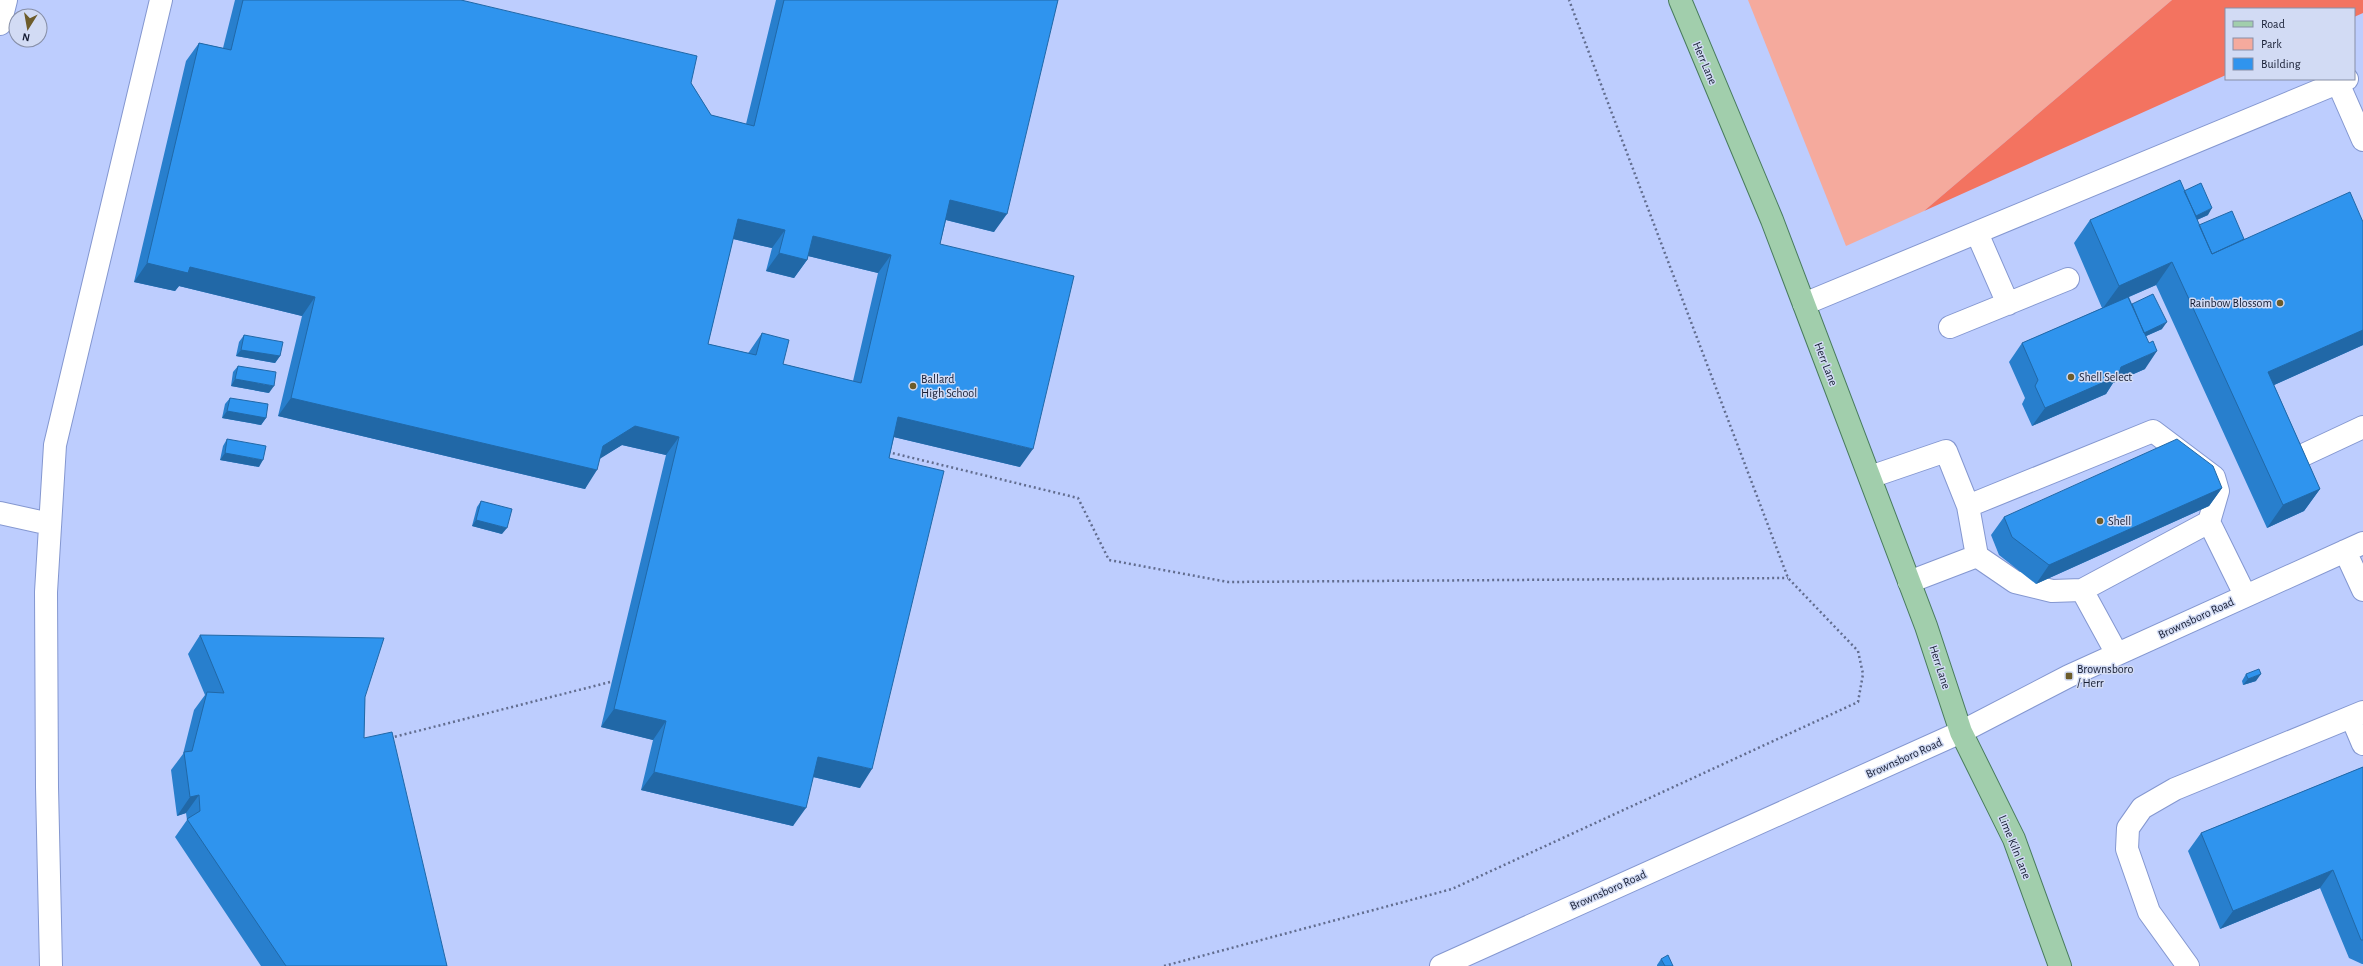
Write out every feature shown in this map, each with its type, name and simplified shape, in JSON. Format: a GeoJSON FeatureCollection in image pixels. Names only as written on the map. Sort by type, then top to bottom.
{"type":"FeatureCollection","features":[{"type":"Feature","properties":{"kind":"main road","name":"Herr Lane"},"geometry":{"type":"LineString","coordinates":[[1680,0],[1772,220],[1909,582],[1961,732]]}},
{"type":"Feature","properties":{"kind":"main road","name":"Lime Kiln Lane"},"geometry":{"type":"LineString","coordinates":[[1961,732],[2014,839],[2060,966]]}},
{"type":"Feature","properties":{"kind":"street"},"geometry":{"type":"LineString","coordinates":[[0,24],[6,0]]}},
{"type":"Feature","properties":{"kind":"street"},"geometry":{"type":"LineString","coordinates":[[51,966],[46,616],[55,445],[161,0]]}},
{"type":"Feature","properties":{"kind":"street"},"geometry":{"type":"LineString","coordinates":[[1804,304],[2345,80]]}},
{"type":"Feature","properties":{"kind":"street"},"geometry":{"type":"LineString","coordinates":[[2347,80],[2363,140]]}},
{"type":"Feature","properties":{"kind":"street"},"geometry":{"type":"LineString","coordinates":[[1977,233],[2008,304]]}},
{"type":"Feature","properties":{"kind":"street"},"geometry":{"type":"LineString","coordinates":[[1950,327],[2068,279]]}},
{"type":"Feature","properties":{"kind":"street"},"geometry":{"type":"LineString","coordinates":[[2299,457],[2363,427]]}},
{"type":"Feature","properties":{"kind":"street"},"geometry":{"type":"LineString","coordinates":[[1968,506],[2153,430],[2214,476],[2218,491],[2209,522],[2245,595]]}},
{"type":"Feature","properties":{"kind":"street"},"geometry":{"type":"LineString","coordinates":[[1870,477],[1946,451],[1968,506],[1977,556],[2015,582],[2052,591],[2082,590],[2209,522]]}},
{"type":"Feature","properties":{"kind":"street"},"geometry":{"type":"LineString","coordinates":[[0,513],[50,524]]}},
{"type":"Feature","properties":{"kind":"street"},"geometry":{"type":"LineString","coordinates":[[2354,547],[2363,590]]}},
{"type":"Feature","properties":{"kind":"street","name":"Brownsboro Road"},"geometry":{"type":"LineString","coordinates":[[1441,966],[1961,732],[2069,676],[2245,595],[2354,547]]}},
{"type":"Feature","properties":{"kind":"street"},"geometry":{"type":"LineString","coordinates":[[1909,582],[1977,556]]}},
{"type":"Feature","properties":{"kind":"street"},"geometry":{"type":"LineString","coordinates":[[2082,590],[2117,654]]}},
{"type":"Feature","properties":{"kind":"street"},"geometry":{"type":"LineString","coordinates":[[2188,966],[2149,912],[2127,849],[2128,828],[2142,808],[2175,789],[2358,715],[2363,744]]}},
{"type":"Feature","properties":{"kind":"path"},"geometry":{"type":"LineString","coordinates":[[1164,966],[1452,889],[1858,702],[1863,674],[1858,651],[1788,578],[1569,0]]}},
{"type":"Feature","properties":{"kind":"path"},"geometry":{"type":"LineString","coordinates":[[884,451],[1078,498],[1109,560],[1228,582],[1788,578]]}},
{"type":"Feature","properties":{"kind":"path"},"geometry":{"type":"LineString","coordinates":[[383,739],[615,681]]}},
{"type":"Feature","properties":{"kind":"green space"},"geometry":{"type":"Polygon","coordinates":[[[1748,0],[2172,0],[1924,211],[1846,246],[1748,0]]]}},
{"type":"Feature","properties":{"kind":"shaded area"},"geometry":{"type":"Polygon","coordinates":[[[2172,0],[2363,0],[2363,13],[2355,17],[2355,8],[2225,8],[2225,75],[1924,211],[2172,0]]]}},
{"type":"Feature","properties":{"kind":"building"},"geometry":{"type":"Polygon","coordinates":[[[243,0],[461,0],[697,56],[691,83],[711,115],[754,126],[784,0],[1058,0],[1007,214],[950,200],[940,244],[1074,276],[1033,449],[898,417],[889,458],[944,471],[872,769],[818,757],[806,808],[654,772],[666,721],[614,709],[679,437],[635,426],[603,446],[597,470],[291,398],[315,297],[190,267],[188,273],[147,263],[199,43],[231,50],[243,0]],[[738,219],[708,344],[756,355],[762,333],[789,340],[783,364],[861,383],[891,255],[813,236],[807,260],[779,253],[785,230],[738,219]]]}},
{"type":"Feature","properties":{"kind":"building"},"geometry":{"type":"Polygon","coordinates":[[[2180,180],[2212,254],[2350,192],[2363,222],[2363,330],[2268,372],[2320,489],[2283,505],[2172,262],[2119,286],[2090,220],[2180,180]]]}},
{"type":"Feature","properties":{"kind":"building"},"geometry":{"type":"Polygon","coordinates":[[[2201,183],[2212,208],[2196,216],[2184,191],[2201,183]]]}},
{"type":"Feature","properties":{"kind":"building"},"geometry":{"type":"Polygon","coordinates":[[[2232,211],[2244,239],[2212,254],[2199,225],[2232,211]]]}},
{"type":"Feature","properties":{"kind":"building"},"geometry":{"type":"Polygon","coordinates":[[[2153,294],[2167,322],[2144,333],[2132,304],[2153,294]]]}},
{"type":"Feature","properties":{"kind":"building","name":"Shell Select"},"geometry":{"type":"Polygon","coordinates":[[[2128,297],[2149,343],[2153,341],[2157,351],[2121,367],[2118,376],[2045,408],[2035,386],[2038,380],[2022,343],[2128,297]]]}},
{"type":"Feature","properties":{"kind":"building"},"geometry":{"type":"Polygon","coordinates":[[[244,335],[283,342],[280,356],[241,350],[244,335]]]}},
{"type":"Feature","properties":{"kind":"building"},"geometry":{"type":"Polygon","coordinates":[[[238,366],[276,372],[274,386],[235,379],[238,366]]]}},
{"type":"Feature","properties":{"kind":"building"},"geometry":{"type":"Polygon","coordinates":[[[230,398],[268,404],[266,418],[227,411],[230,398]]]}},
{"type":"Feature","properties":{"kind":"building"},"geometry":{"type":"Polygon","coordinates":[[[227,439],[266,446],[263,460],[225,453],[227,439]]]}},
{"type":"Feature","properties":{"kind":"building","name":"Shell"},"geometry":{"type":"Polygon","coordinates":[[[2177,439],[2213,466],[2222,488],[2049,565],[2012,537],[2004,517],[2177,439]]]}},
{"type":"Feature","properties":{"kind":"building"},"geometry":{"type":"Polygon","coordinates":[[[481,501],[512,509],[507,528],[476,520],[481,501]]]}},
{"type":"Feature","properties":{"kind":"building"},"geometry":{"type":"Polygon","coordinates":[[[200,635],[384,638],[365,697],[364,738],[392,732],[447,966],[286,966],[187,819],[200,811],[199,795],[190,797],[184,752],[192,751],[207,692],[224,693],[200,635]]]}},
{"type":"Feature","properties":{"kind":"building"},"geometry":{"type":"Polygon","coordinates":[[[2259,669],[2261,674],[2248,679],[2246,674],[2259,669]]]}},
{"type":"Feature","properties":{"kind":"building"},"geometry":{"type":"Polygon","coordinates":[[[2363,767],[2363,940],[2361,940],[2333,870],[2233,911],[2201,833],[2363,767]]]}},
{"type":"Feature","properties":{"kind":"building"},"geometry":{"type":"Polygon","coordinates":[[[1668,955],[1673,966],[1665,966],[1661,959],[1668,955]]]}},
{"type":"Feature","properties":{"kind":"place","name":"Rainbow Blossom"},"geometry":{"type":"Point","coordinates":[2280,303]}},
{"type":"Feature","properties":{"kind":"place","name":"Shell Select"},"geometry":{"type":"Point","coordinates":[2071,377]}},
{"type":"Feature","properties":{"kind":"place","name":"Ballard High School"},"geometry":{"type":"Point","coordinates":[913,386]}},
{"type":"Feature","properties":{"kind":"place","name":"Shell"},"geometry":{"type":"Point","coordinates":[2100,521]}},
{"type":"Feature","properties":{"kind":"place","name":"Brownsboro / Herr"},"geometry":{"type":"Point","coordinates":[2069,676]}}]}
